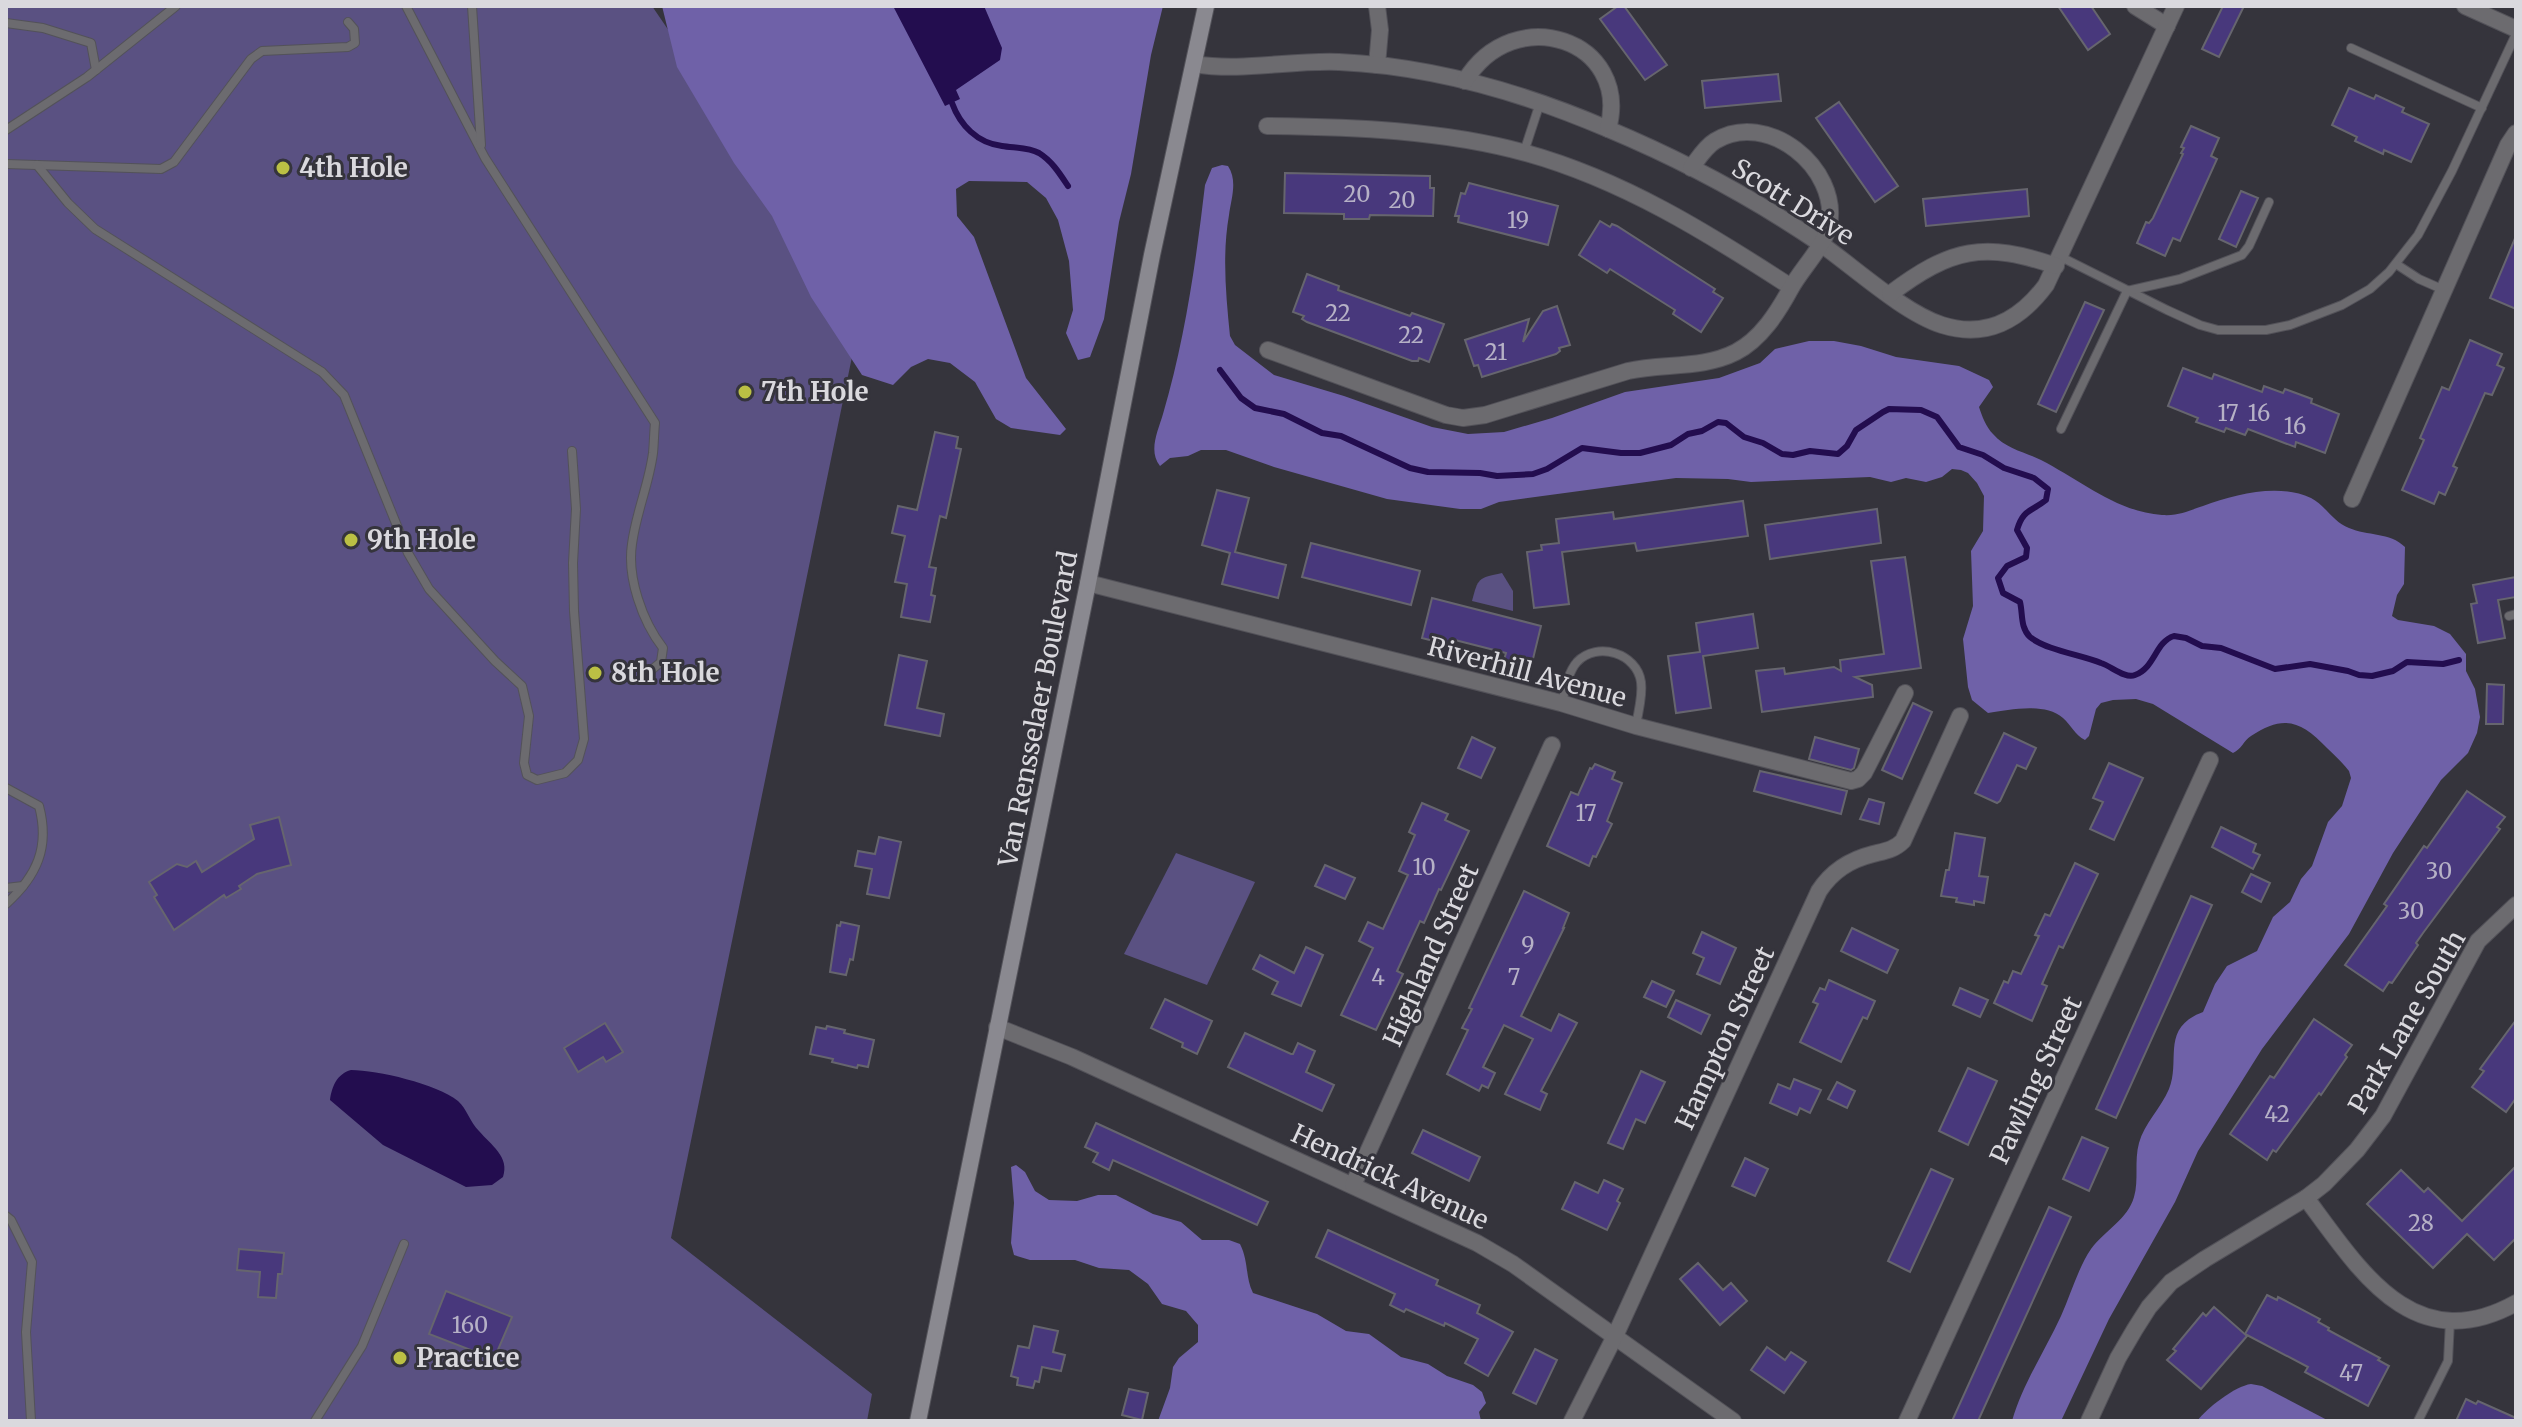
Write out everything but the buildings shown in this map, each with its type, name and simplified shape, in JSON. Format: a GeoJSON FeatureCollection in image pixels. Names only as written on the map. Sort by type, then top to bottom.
{"type":"FeatureCollection","features":[{"type":"Feature","properties":{"kind":"main road","name":"Van Rensselaer Boulevard"},"geometry":{"type":"LineString","coordinates":[[918,1421],[1152,255],[1206,6]]}},
{"type":"Feature","properties":{"kind":"street"},"geometry":{"type":"LineString","coordinates":[[1377,6],[1380,30],[1377,65]]}},
{"type":"Feature","properties":{"kind":"street"},"geometry":{"type":"LineString","coordinates":[[2135,6],[2167,26]]}},
{"type":"Feature","properties":{"kind":"street","name":"Scott Drive"},"geometry":{"type":"LineString","coordinates":[[1194,64],[1225,68],[1314,61],[1377,65],[1465,81],[1540,103],[1608,129],[1733,190],[1820,244],[1916,313],[1939,324],[1963,330],[1989,327],[2014,318],[2027,309],[2046,285],[2176,6]]}},
{"type":"Feature","properties":{"kind":"street"},"geometry":{"type":"LineString","coordinates":[[2465,6],[2516,32]]}},
{"type":"Feature","properties":{"kind":"street"},"geometry":{"type":"LineString","coordinates":[[1465,81],[1473,66],[1500,43],[1524,35],[1560,37],[1588,56],[1607,79],[1613,102],[1608,129]]}},
{"type":"Feature","properties":{"kind":"street"},"geometry":{"type":"LineString","coordinates":[[1267,126],[1377,130],[1443,137],[1524,153],[1594,176],[1653,204],[1728,246],[1791,287]]}},
{"type":"Feature","properties":{"kind":"street"},"geometry":{"type":"LineString","coordinates":[[2352,499],[2516,133]]}},
{"type":"Feature","properties":{"kind":"street"},"geometry":{"type":"LineString","coordinates":[[1268,350],[1446,415],[1474,417],[1628,371],[1703,362],[1730,355],[1746,346],[1764,329],[1785,300],[1820,244],[1829,224],[1829,205],[1817,171],[1790,146],[1771,137],[1728,135],[1708,146],[1691,168]]}},
{"type":"Feature","properties":{"kind":"street"},"geometry":{"type":"LineString","coordinates":[[1890,294],[1930,267],[1972,251],[2059,262]]}},
{"type":"Feature","properties":{"kind":"street","name":"Riverhill Avenue"},"geometry":{"type":"LineString","coordinates":[[1088,583],[1854,781],[1864,773],[1905,693]]}},
{"type":"Feature","properties":{"kind":"street","name":"Hampton Street"},"geometry":{"type":"LineString","coordinates":[[1572,1421],[1615,1336],[1819,891],[1828,878],[1847,863],[1888,851],[1903,841],[1960,716]]}},
{"type":"Feature","properties":{"kind":"street","name":"Highland Street"},"geometry":{"type":"LineString","coordinates":[[1353,1185],[1552,745]]}},
{"type":"Feature","properties":{"kind":"street","name":"Pawling Street"},"geometry":{"type":"LineString","coordinates":[[1907,1421],[2210,760]]}},
{"type":"Feature","properties":{"kind":"street","name":"Park Lane South"},"geometry":{"type":"LineString","coordinates":[[2089,1421],[2118,1358],[2159,1294],[2205,1259],[2306,1198],[2357,1150],[2383,1116],[2478,941],[2516,905]]}},
{"type":"Feature","properties":{"kind":"street","name":"Hendrick Avenue"},"geometry":{"type":"LineString","coordinates":[[997,1027],[1072,1057],[1494,1252],[1733,1421]]}},
{"type":"Feature","properties":{"kind":"street"},"geometry":{"type":"LineString","coordinates":[[2306,1198],[2356,1265],[2390,1299],[2425,1316],[2450,1320],[2477,1319],[2516,1303]]}},
{"type":"Feature","properties":{"kind":"lane"},"geometry":{"type":"LineString","coordinates":[[6,130],[96,70],[176,6]]}},
{"type":"Feature","properties":{"kind":"lane"},"geometry":{"type":"LineString","coordinates":[[406,6],[482,151],[655,423],[653,454],[632,545],[633,577],[644,612],[656,640],[663,648],[661,662],[649,672]]}},
{"type":"Feature","properties":{"kind":"lane"},"geometry":{"type":"LineString","coordinates":[[472,6],[482,151]]}},
{"type":"Feature","properties":{"kind":"lane"},"geometry":{"type":"LineString","coordinates":[[6,164],[161,169],[174,162],[251,59],[262,51],[348,47],[355,43],[354,29],[348,22]]}},
{"type":"Feature","properties":{"kind":"lane"},"geometry":{"type":"LineString","coordinates":[[6,23],[43,28],[91,43],[96,70]]}},
{"type":"Feature","properties":{"kind":"lane"},"geometry":{"type":"LineString","coordinates":[[2059,262],[2210,329],[2266,330],[2309,320],[2353,300],[2370,289],[2396,264],[2431,213],[2516,32]]}},
{"type":"Feature","properties":{"kind":"lane"},"geometry":{"type":"LineString","coordinates":[[2351,48],[2482,108]]}},
{"type":"Feature","properties":{"kind":"lane"},"geometry":{"type":"LineString","coordinates":[[1524,153],[1540,103]]}},
{"type":"Feature","properties":{"kind":"lane"},"geometry":{"type":"LineString","coordinates":[[37,165],[68,203],[95,229],[322,372],[344,395],[408,553],[429,589],[522,686],[529,716],[524,763],[527,775],[537,780],[565,773],[578,760],[584,739],[574,611],[576,509],[572,451]]}},
{"type":"Feature","properties":{"kind":"lane"},"geometry":{"type":"LineString","coordinates":[[2127,291],[2180,279],[2242,255],[2269,202]]}},
{"type":"Feature","properties":{"kind":"lane"},"geometry":{"type":"LineString","coordinates":[[2396,264],[2444,290]]}},
{"type":"Feature","properties":{"kind":"lane"},"geometry":{"type":"LineString","coordinates":[[2061,429],[2127,291]]}},
{"type":"Feature","properties":{"kind":"lane"},"geometry":{"type":"LineString","coordinates":[[1561,703],[1571,672],[1579,660],[1597,652],[1616,654],[1629,661],[1640,677],[1636,726]]}},
{"type":"Feature","properties":{"kind":"lane"},"geometry":{"type":"LineString","coordinates":[[6,788],[39,806],[45,827],[41,858],[23,886],[6,904]]}},
{"type":"Feature","properties":{"kind":"lane"},"geometry":{"type":"LineString","coordinates":[[6,888],[23,886]]}},
{"type":"Feature","properties":{"kind":"lane"},"geometry":{"type":"LineString","coordinates":[[6,1216],[32,1262],[26,1332],[31,1421]]}},
{"type":"Feature","properties":{"kind":"lane"},"geometry":{"type":"LineString","coordinates":[[315,1421],[362,1346],[404,1244]]}},
{"type":"Feature","properties":{"kind":"lane"},"geometry":{"type":"LineString","coordinates":[[2418,1421],[2448,1361],[2450,1320]]}},
{"type":"Feature","properties":{"kind":"shaded area"},"geometry":{"type":"Polygon","coordinates":[[[6,6],[652,6],[861,313],[671,1238],[872,1394],[867,1421],[6,1421],[6,6]]]}},
{"type":"Feature","properties":{"kind":"shaded area"},"geometry":{"type":"Polygon","coordinates":[[[662,6],[1163,6],[1119,222],[1104,319],[1090,357],[1078,360],[1066,333],[1073,310],[1069,261],[1058,220],[1046,198],[1027,182],[969,181],[956,189],[957,216],[974,237],[1026,378],[1066,429],[1060,435],[1011,428],[996,419],[975,382],[950,363],[928,359],[911,367],[893,385],[862,375],[811,297],[772,216],[734,163],[677,67],[662,6]]]}},
{"type":"Feature","properties":{"kind":"shaded area"},"geometry":{"type":"Polygon","coordinates":[[[893,6],[984,6],[1002,48],[1000,60],[956,90],[960,99],[945,106],[893,6]]]}},
{"type":"Feature","properties":{"kind":"shaded area"},"geometry":{"type":"Polygon","coordinates":[[[1228,166],[1233,184],[1225,260],[1230,336],[1235,345],[1274,375],[1432,427],[1468,434],[1504,432],[1625,392],[1719,378],[1760,363],[1775,349],[1809,341],[1834,341],[1896,357],[1959,366],[1989,380],[1993,387],[1979,407],[1986,425],[1998,439],[2130,508],[2145,513],[2174,515],[2243,494],[2285,491],[2311,498],[2349,528],[2392,539],[2405,547],[2404,584],[2397,595],[2392,616],[2398,620],[2434,626],[2450,634],[2466,654],[2466,671],[2475,689],[2480,717],[2477,733],[2468,753],[2441,780],[2393,853],[2349,934],[2262,1049],[2198,1151],[2175,1202],[2109,1319],[2061,1421],[2012,1421],[2086,1256],[2131,1205],[2139,1143],[2169,1089],[2177,1036],[2181,1027],[2203,1012],[2227,966],[2257,951],[2273,917],[2290,902],[2301,879],[2312,866],[2328,822],[2342,806],[2351,778],[2349,771],[2318,739],[2292,724],[2283,723],[2263,729],[2233,753],[2153,704],[2136,699],[2101,703],[2085,740],[2063,718],[2046,710],[2027,708],[1988,713],[1972,700],[1963,639],[1973,606],[1971,551],[1983,531],[1984,496],[1977,483],[1961,470],[1952,469],[1942,477],[1926,482],[1906,478],[1891,482],[1870,477],[1751,482],[1676,478],[1499,502],[1481,509],[1460,509],[1387,499],[1226,450],[1201,450],[1188,456],[1170,458],[1160,466],[1156,460],[1155,441],[1184,329],[1205,185],[1212,168],[1228,166]]]}},
{"type":"Feature","properties":{"kind":"shaded area"},"geometry":{"type":"Polygon","coordinates":[[[1502,573],[1513,591],[1513,611],[1472,601],[1480,580],[1502,573]]]}},
{"type":"Feature","properties":{"kind":"shaded area"},"geometry":{"type":"Polygon","coordinates":[[[1176,853],[1255,882],[1207,985],[1124,954],[1176,853]]]}},
{"type":"Feature","properties":{"kind":"shaded area"},"geometry":{"type":"Polygon","coordinates":[[[351,1070],[406,1079],[436,1089],[458,1101],[502,1157],[503,1177],[492,1185],[466,1187],[383,1145],[330,1100],[336,1081],[351,1070]]]}},
{"type":"Feature","properties":{"kind":"shaded area"},"geometry":{"type":"Polygon","coordinates":[[[1016,1165],[1025,1172],[1035,1191],[1049,1200],[1077,1201],[1098,1195],[1116,1195],[1153,1214],[1181,1222],[1202,1240],[1229,1240],[1240,1244],[1253,1293],[1317,1314],[1346,1331],[1369,1334],[1401,1357],[1428,1364],[1447,1376],[1473,1385],[1482,1392],[1486,1403],[1479,1412],[1481,1421],[1158,1421],[1170,1388],[1173,1367],[1198,1342],[1198,1325],[1186,1311],[1162,1304],[1148,1284],[1129,1270],[1099,1268],[1075,1260],[1030,1260],[1014,1255],[1011,1243],[1014,1203],[1011,1167],[1016,1165]]]}},
{"type":"Feature","properties":{"kind":"shaded area"},"geometry":{"type":"Polygon","coordinates":[[[2251,1384],[2262,1386],[2329,1421],[2197,1421],[2222,1398],[2251,1384]]]}},
{"type":"Feature","properties":{"kind":"waterway"},"geometry":{"type":"LineString","coordinates":[[952,103],[960,119],[977,137],[993,144],[1039,153],[1052,164],[1068,186]]}},
{"type":"Feature","properties":{"kind":"waterway"},"geometry":{"type":"LineString","coordinates":[[1220,370],[1241,398],[1255,408],[1284,414],[1322,433],[1341,436],[1410,468],[1497,476],[1533,474],[1582,448],[1640,453],[1671,445],[1688,434],[1702,431],[1718,422],[1726,423],[1744,437],[1782,454],[1810,451],[1838,454],[1856,430],[1883,412],[1889,409],[1921,410],[1937,417],[1959,447],[2034,478],[2048,489],[2046,500],[2025,514],[2019,523],[2017,530],[2027,548],[2026,557],[2007,566],[1998,578],[2003,593],[2020,602],[2023,625],[2037,642],[2131,676],[2142,672],[2163,644],[2174,636],[2202,646],[2221,648],[2275,669],[2310,664],[2372,676],[2393,671],[2407,662],[2443,664],[2459,660]]}},
{"type":"Feature","properties":{"kind":"place","name":"4th Hole"},"geometry":{"type":"Point","coordinates":[283,168]}},
{"type":"Feature","properties":{"kind":"place","name":"7th Hole"},"geometry":{"type":"Point","coordinates":[745,392]}},
{"type":"Feature","properties":{"kind":"place","name":"9th Hole"},"geometry":{"type":"Point","coordinates":[351,540]}},
{"type":"Feature","properties":{"kind":"place","name":"8th Hole"},"geometry":{"type":"Point","coordinates":[595,673]}},
{"type":"Feature","properties":{"kind":"place","name":"Practice"},"geometry":{"type":"Point","coordinates":[400,1358]}}]}
